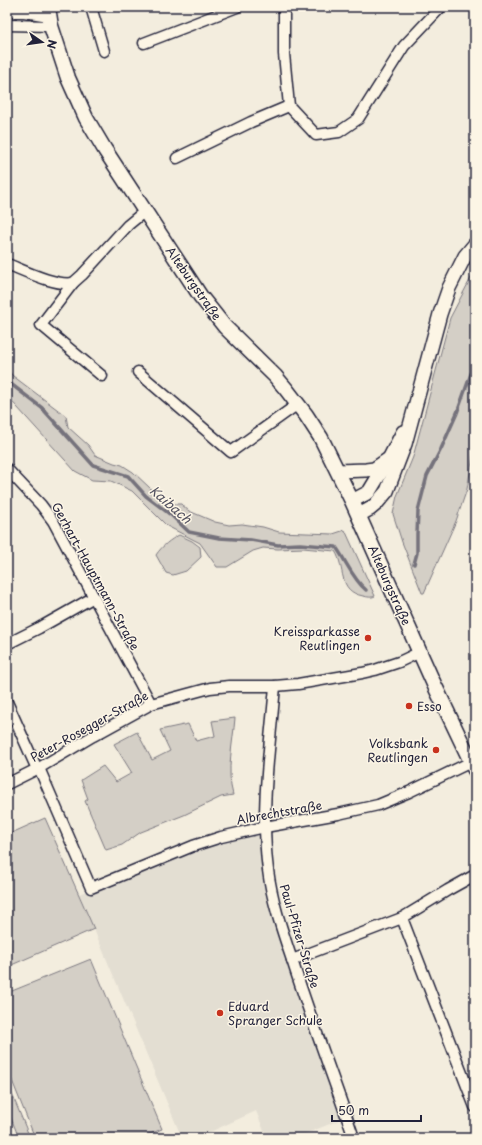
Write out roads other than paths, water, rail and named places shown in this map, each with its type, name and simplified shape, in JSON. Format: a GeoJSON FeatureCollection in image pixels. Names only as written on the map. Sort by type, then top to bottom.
{"type":"FeatureCollection","features":[{"type":"Feature","properties":{"kind":"main road","name":"Alteburgstraße"},"geometry":{"type":"LineString","coordinates":[[49,16],[68,78],[86,118],[189,281],[225,327],[275,376],[298,404],[321,438],[359,515],[473,766]]}},
{"type":"Feature","properties":{"kind":"street"},"geometry":{"type":"LineString","coordinates":[[91,7],[104,51]]}},
{"type":"Feature","properties":{"kind":"street"},"geometry":{"type":"LineString","coordinates":[[144,43],[237,7]]}},
{"type":"Feature","properties":{"kind":"street"},"geometry":{"type":"LineString","coordinates":[[284,7],[284,54],[289,106],[316,135],[339,132],[358,119],[404,46],[441,7]]}},
{"type":"Feature","properties":{"kind":"street"},"geometry":{"type":"LineString","coordinates":[[11,10],[49,16]]}},
{"type":"Feature","properties":{"kind":"street"},"geometry":{"type":"LineString","coordinates":[[7,25],[49,16]]}},
{"type":"Feature","properties":{"kind":"street"},"geometry":{"type":"LineString","coordinates":[[177,158],[251,122],[289,106]]}},
{"type":"Feature","properties":{"kind":"street"},"geometry":{"type":"LineString","coordinates":[[102,376],[41,326],[74,282],[128,225],[145,211]]}},
{"type":"Feature","properties":{"kind":"street"},"geometry":{"type":"LineString","coordinates":[[359,515],[376,504],[387,491],[405,444],[440,314],[449,288],[465,256],[475,244]]}},
{"type":"Feature","properties":{"kind":"street"},"geometry":{"type":"LineString","coordinates":[[7,264],[56,282],[66,284],[74,282]]}},
{"type":"Feature","properties":{"kind":"street"},"geometry":{"type":"LineString","coordinates":[[138,372],[231,452],[298,404]]}},
{"type":"Feature","properties":{"kind":"street"},"geometry":{"type":"LineString","coordinates":[[352,500],[369,492],[412,416]]}},
{"type":"Feature","properties":{"kind":"street"},"geometry":{"type":"LineString","coordinates":[[338,472],[374,469],[389,459]]}},
{"type":"Feature","properties":{"kind":"street","name":"Gerhart-Hauptmann-Straße"},"geometry":{"type":"LineString","coordinates":[[7,469],[27,489],[45,510],[52,521],[151,704]]}},
{"type":"Feature","properties":{"kind":"street"},"geometry":{"type":"LineString","coordinates":[[7,644],[40,628],[94,597]]}},
{"type":"Feature","properties":{"kind":"street","name":"Peter-Rosegger-Straße"},"geometry":{"type":"LineString","coordinates":[[7,784],[38,769],[151,704],[210,688],[298,684],[375,670],[399,662],[420,652]]}},
{"type":"Feature","properties":{"kind":"street","name":"Paul-Pfizer-Straße"},"geometry":{"type":"LineString","coordinates":[[275,686],[266,783],[264,827],[271,891],[282,931],[354,1138]]}},
{"type":"Feature","properties":{"kind":"street"},"geometry":{"type":"LineString","coordinates":[[7,702],[38,769]]}},
{"type":"Feature","properties":{"kind":"street","name":"Albrechtstraße"},"geometry":{"type":"LineString","coordinates":[[38,769],[91,888],[193,846],[220,837],[378,805],[473,766]]}},
{"type":"Feature","properties":{"kind":"street"},"geometry":{"type":"LineString","coordinates":[[292,960],[402,918],[475,875]]}},
{"type":"Feature","properties":{"kind":"street"},"geometry":{"type":"LineString","coordinates":[[402,918],[475,1107]]}},
{"type":"Feature","properties":{"kind":"waterway","name":"Kaibach"},"geometry":{"type":"LineString","coordinates":[[414,564],[417,553],[418,511],[427,476],[457,413],[473,368],[475,357]]}},
{"type":"Feature","properties":{"kind":"waterway","name":"Kaibach"},"geometry":{"type":"LineString","coordinates":[[7,381],[42,408],[93,465],[128,476],[146,496],[171,515],[189,532],[219,538],[251,540],[278,545],[300,544],[336,547],[353,575],[366,590]]}},
{"type":"Feature","properties":{"kind":"place","name":"Kreissparkasse Reutlingen"},"geometry":{"type":"Point","coordinates":[368,638]}},
{"type":"Feature","properties":{"kind":"place","name":"Esso"},"geometry":{"type":"Point","coordinates":[409,706]}},
{"type":"Feature","properties":{"kind":"place","name":"Volksbank Reutlingen"},"geometry":{"type":"Point","coordinates":[436,750]}},
{"type":"Feature","properties":{"kind":"place","name":"Eduard Spranger Schule"},"geometry":{"type":"Point","coordinates":[220,1013]}}]}
